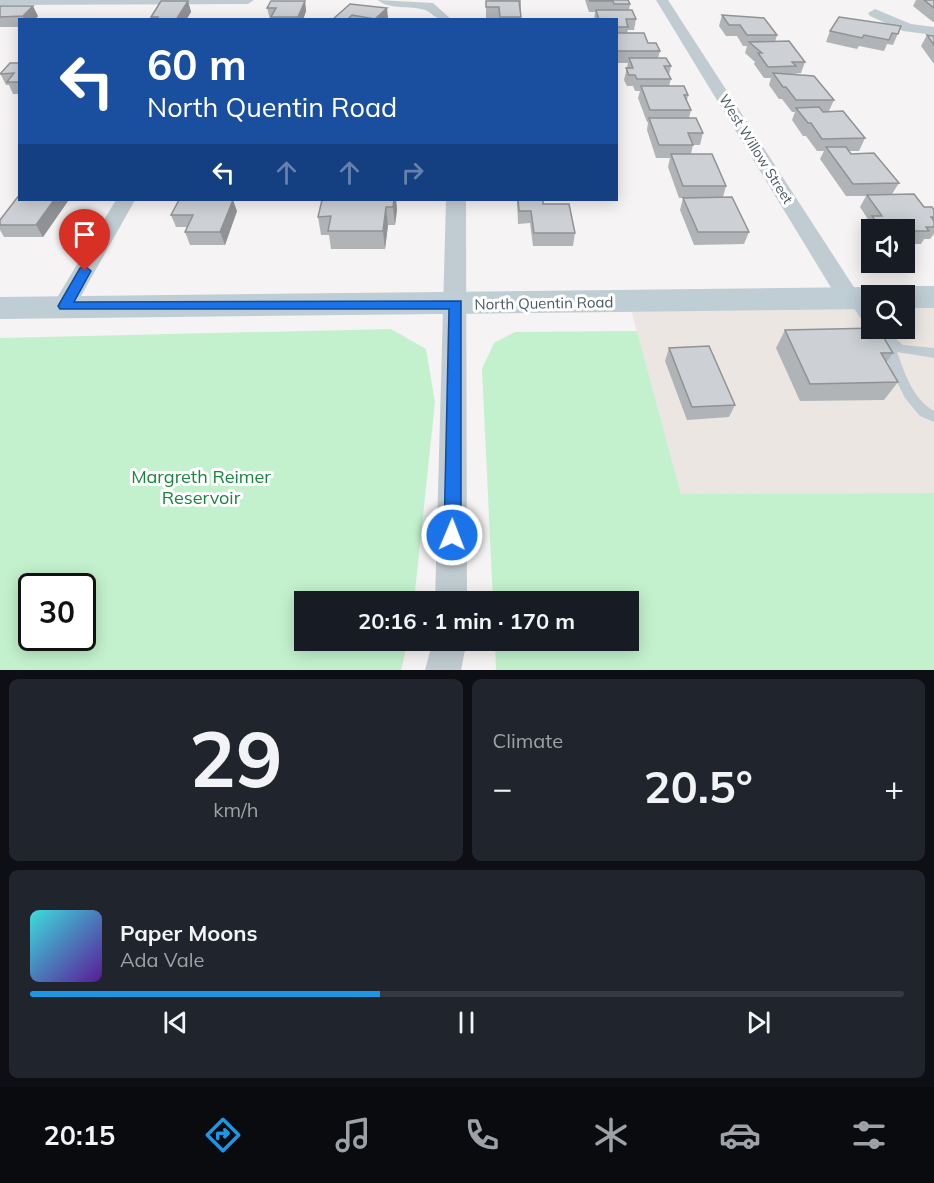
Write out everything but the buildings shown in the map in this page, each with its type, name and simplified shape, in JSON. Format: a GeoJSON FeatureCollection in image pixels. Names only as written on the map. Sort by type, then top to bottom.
{"type":"FeatureCollection","features":[{"type":"Feature","properties":{"kind":"main road"},"geometry":{"type":"LineString","coordinates":[[915,297],[934,297]]}},
{"type":"Feature","properties":{"kind":"main road","name":"North Quentin Road"},"geometry":{"type":"LineString","coordinates":[[0,308],[858,298]]}},
{"type":"Feature","properties":{"kind":"street"},"geometry":{"type":"LineString","coordinates":[[0,1],[236,3],[248,0]]}},
{"type":"Feature","properties":{"kind":"street"},"geometry":{"type":"LineString","coordinates":[[384,0],[434,3],[445,18]]}},
{"type":"Feature","properties":{"kind":"street","name":"West Willow Street"},"geometry":{"type":"LineString","coordinates":[[662,0],[858,298]]}},
{"type":"Feature","properties":{"kind":"street"},"geometry":{"type":"LineString","coordinates":[[875,13],[908,27],[934,31]]}},
{"type":"Feature","properties":{"kind":"street"},"geometry":{"type":"LineString","coordinates":[[64,306],[124,201]]}},
{"type":"Feature","properties":{"kind":"street"},"geometry":{"type":"LineString","coordinates":[[451,591],[456,201]]}},
{"type":"Feature","properties":{"kind":"street"},"geometry":{"type":"LineString","coordinates":[[443,670],[447,651]]}},
{"type":"Feature","properties":{"kind":"lane"},"geometry":{"type":"LineString","coordinates":[[885,339],[900,350],[934,353]]}},
{"type":"Feature","properties":{"kind":"lane"},"geometry":{"type":"LineString","coordinates":[[885,339],[914,403],[925,414],[934,417]]}},
{"type":"Feature","properties":{"kind":"shaded area"},"geometry":{"type":"Polygon","coordinates":[[[915,297],[934,297],[934,493],[681,494],[629,302],[861,298],[861,339],[915,339],[915,297]]]}},
{"type":"Feature","properties":{"kind":"green space","name":"Margreth Reimer Reservoir"},"geometry":{"type":"Polygon","coordinates":[[[391,329],[426,349],[435,402],[415,591],[294,591],[294,651],[406,651],[401,670],[0,670],[0,338],[391,329]]]}},
{"type":"Feature","properties":{"kind":"green space"},"geometry":{"type":"Polygon","coordinates":[[[637,331],[681,494],[934,493],[934,670],[496,670],[495,651],[639,651],[639,591],[493,591],[482,369],[494,343],[515,332],[637,331]]]}},
{"type":"Feature","properties":{"kind":"route"},"geometry":{"type":"LineString","coordinates":[[85,271],[64,306],[456,304],[452,535]]}}]}
